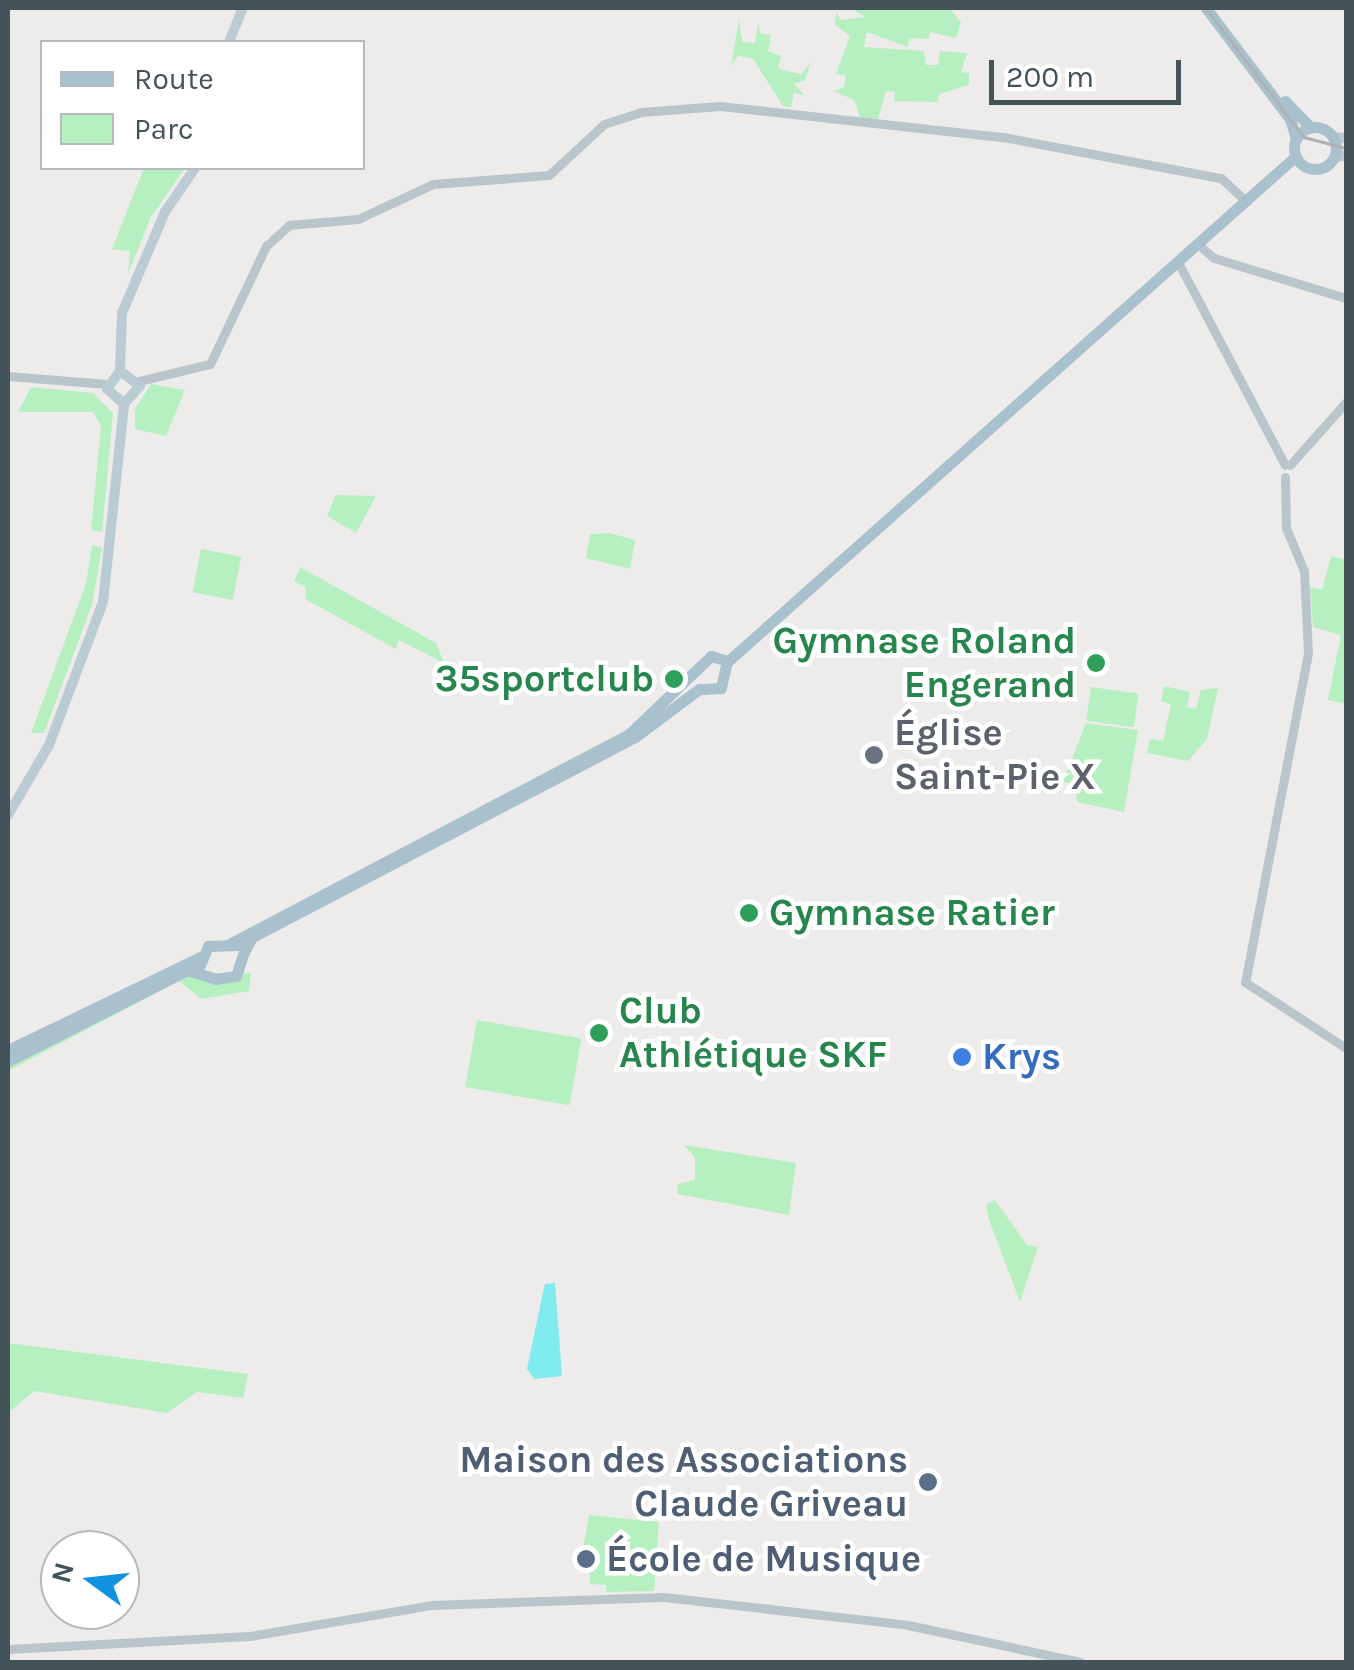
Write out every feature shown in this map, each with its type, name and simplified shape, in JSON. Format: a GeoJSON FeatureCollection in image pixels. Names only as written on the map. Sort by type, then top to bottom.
{"type":"FeatureCollection","features":[{"type":"Feature","properties":{"kind":"main road"},"geometry":{"type":"LineString","coordinates":[[230,40],[242,8]]}},
{"type":"Feature","properties":{"kind":"main road"},"geometry":{"type":"LineString","coordinates":[[1206,8],[1290,119],[1300,161]]}},
{"type":"Feature","properties":{"kind":"main road"},"geometry":{"type":"LineString","coordinates":[[1214,8],[1310,127],[1340,137],[1340,156],[1318,169],[1300,161]]}},
{"type":"Feature","properties":{"kind":"main road"},"geometry":{"type":"LineString","coordinates":[[1296,139],[1310,127]]}},
{"type":"Feature","properties":{"kind":"main road"},"geometry":{"type":"LineString","coordinates":[[8,1050],[200,957],[208,946],[231,943],[628,735],[704,666],[724,659],[1300,161]]}},
{"type":"Feature","properties":{"kind":"main road"},"geometry":{"type":"LineString","coordinates":[[124,404],[111,398],[107,384],[120,370],[122,313],[165,212],[193,170]]}},
{"type":"Feature","properties":{"kind":"main road"},"geometry":{"type":"LineString","coordinates":[[120,370],[139,381],[138,396],[124,404]]}},
{"type":"Feature","properties":{"kind":"main road"},"geometry":{"type":"LineString","coordinates":[[8,815],[49,745],[103,602],[124,404]]}},
{"type":"Feature","properties":{"kind":"main road"},"geometry":{"type":"LineString","coordinates":[[8,1060],[178,973],[202,971],[216,980],[236,976],[252,937],[620,745],[709,686],[724,686],[724,659]]}},
{"type":"Feature","properties":{"kind":"main road"},"geometry":{"type":"LineString","coordinates":[[704,666],[709,686]]}},
{"type":"Feature","properties":{"kind":"main road"},"geometry":{"type":"LineString","coordinates":[[231,943],[244,952]]}},
{"type":"Feature","properties":{"kind":"main road"},"geometry":{"type":"LineString","coordinates":[[200,957],[202,971]]}},
{"type":"Feature","properties":{"kind":"street"},"geometry":{"type":"LineString","coordinates":[[139,381],[214,365],[266,246],[282,229],[350,221],[432,184],[549,175],[622,115],[720,106],[999,136],[1128,164],[1221,178],[1249,204]]}},
{"type":"Feature","properties":{"kind":"street"},"geometry":{"type":"LineString","coordinates":[[1200,246],[1214,258],[1346,298]]}},
{"type":"Feature","properties":{"kind":"street"},"geometry":{"type":"LineString","coordinates":[[1176,267],[1288,465]]}},
{"type":"Feature","properties":{"kind":"street"},"geometry":{"type":"LineString","coordinates":[[8,376],[107,384]]}},
{"type":"Feature","properties":{"kind":"street"},"geometry":{"type":"LineString","coordinates":[[1346,402],[1288,465],[1286,528],[1304,571],[1308,653],[1245,982],[1346,1048]]}},
{"type":"Feature","properties":{"kind":"street"},"geometry":{"type":"LineString","coordinates":[[8,1649],[250,1636],[432,1604],[574,1596],[699,1599],[887,1622],[1080,1662]]}},
{"type":"Feature","properties":{"kind":"green space"},"geometry":{"type":"Polygon","coordinates":[[[850,8],[950,9],[961,22],[956,38],[930,32],[929,39],[909,38],[908,47],[867,32],[864,47],[924,51],[926,65],[938,65],[940,51],[967,53],[961,72],[969,73],[969,85],[939,94],[938,102],[894,101],[895,92],[886,91],[877,123],[862,122],[854,100],[834,91],[844,87],[846,75],[836,74],[850,36],[835,25],[836,11],[840,20],[866,17],[850,8]]]}},
{"type":"Feature","properties":{"kind":"green space"},"geometry":{"type":"Polygon","coordinates":[[[739,19],[742,42],[755,43],[758,23],[761,34],[771,35],[768,51],[781,56],[778,69],[801,74],[811,62],[805,80],[794,84],[805,96],[794,92],[791,107],[783,106],[753,59],[738,56],[731,66],[739,19]]]}},
{"type":"Feature","properties":{"kind":"green space"},"geometry":{"type":"Polygon","coordinates":[[[143,170],[184,170],[151,217],[128,274],[130,251],[112,249],[143,170]]]}},
{"type":"Feature","properties":{"kind":"green space"},"geometry":{"type":"Polygon","coordinates":[[[151,384],[185,390],[166,436],[135,429],[135,409],[151,384]]]}},
{"type":"Feature","properties":{"kind":"green space"},"geometry":{"type":"Polygon","coordinates":[[[31,387],[93,393],[113,413],[102,532],[91,530],[101,426],[93,412],[18,412],[31,387]]]}},
{"type":"Feature","properties":{"kind":"green space"},"geometry":{"type":"Polygon","coordinates":[[[336,495],[376,496],[356,533],[327,516],[336,495]]]}},
{"type":"Feature","properties":{"kind":"green space"},"geometry":{"type":"Polygon","coordinates":[[[609,533],[635,540],[630,569],[586,558],[590,534],[609,533]]]}},
{"type":"Feature","properties":{"kind":"green space"},"geometry":{"type":"Polygon","coordinates":[[[92,545],[102,548],[92,605],[44,733],[31,733],[86,584],[92,545]]]}},
{"type":"Feature","properties":{"kind":"green space"},"geometry":{"type":"Polygon","coordinates":[[[201,549],[241,557],[233,600],[193,592],[201,549]]]}},
{"type":"Feature","properties":{"kind":"green space"},"geometry":{"type":"Polygon","coordinates":[[[1331,556],[1346,560],[1346,704],[1328,700],[1341,635],[1313,627],[1310,587],[1322,590],[1331,556]]]}},
{"type":"Feature","properties":{"kind":"green space"},"geometry":{"type":"Polygon","coordinates":[[[300,567],[436,643],[444,663],[399,640],[396,649],[305,599],[306,588],[294,581],[300,567]]]}},
{"type":"Feature","properties":{"kind":"green space"},"geometry":{"type":"Polygon","coordinates":[[[1164,686],[1190,692],[1187,707],[1196,709],[1201,690],[1218,688],[1207,739],[1188,761],[1147,753],[1150,739],[1163,741],[1171,704],[1161,701],[1164,686]]]}},
{"type":"Feature","properties":{"kind":"green space"},"geometry":{"type":"Polygon","coordinates":[[[1091,687],[1139,694],[1134,727],[1086,721],[1091,687]]]}},
{"type":"Feature","properties":{"kind":"green space"},"geometry":{"type":"Polygon","coordinates":[[[1086,723],[1138,730],[1124,812],[1077,802],[1075,784],[1063,782],[1086,723]]]}},
{"type":"Feature","properties":{"kind":"green space"},"geometry":{"type":"Polygon","coordinates":[[[187,973],[251,973],[249,991],[201,999],[179,981],[8,1071],[8,1063],[187,973]]]}},
{"type":"Feature","properties":{"kind":"green space"},"geometry":{"type":"Polygon","coordinates":[[[477,1020],[581,1038],[570,1105],[465,1087],[477,1020]]]}},
{"type":"Feature","properties":{"kind":"green space"},"geometry":{"type":"Polygon","coordinates":[[[684,1145],[796,1163],[789,1215],[677,1194],[678,1184],[695,1180],[695,1158],[684,1145]]]}},
{"type":"Feature","properties":{"kind":"green space"},"geometry":{"type":"Polygon","coordinates":[[[995,1200],[1027,1245],[1038,1247],[1020,1302],[989,1220],[986,1205],[995,1200]]]}},
{"type":"Feature","properties":{"kind":"green space"},"geometry":{"type":"Polygon","coordinates":[[[8,1343],[248,1374],[243,1398],[197,1392],[167,1413],[34,1391],[8,1413],[8,1343]]]}},
{"type":"Feature","properties":{"kind":"green space"},"geometry":{"type":"Polygon","coordinates":[[[589,1515],[659,1522],[654,1591],[606,1592],[606,1585],[590,1584],[590,1550],[583,1549],[589,1515]]]}},
{"type":"Feature","properties":{"kind":"water"},"geometry":{"type":"Polygon","coordinates":[[[555,1283],[562,1376],[534,1379],[527,1369],[542,1297],[545,1284],[555,1283]]]}},
{"type":"Feature","properties":{"kind":"tram line"},"geometry":{"type":"LineString","coordinates":[[1206,8],[1304,137],[1346,148]]}},
{"type":"Feature","properties":{"kind":"place","name":"Gymnase Roland Engerand"},"geometry":{"type":"Point","coordinates":[1096,663]}},
{"type":"Feature","properties":{"kind":"place","name":"35sportclub"},"geometry":{"type":"Point","coordinates":[674,679]}},
{"type":"Feature","properties":{"kind":"place","name":"Église Saint-Pie X"},"geometry":{"type":"Point","coordinates":[874,755]}},
{"type":"Feature","properties":{"kind":"place","name":"Gymnase Ratier"},"geometry":{"type":"Point","coordinates":[749,913]}},
{"type":"Feature","properties":{"kind":"place","name":"Club Athlétique SKF"},"geometry":{"type":"Point","coordinates":[599,1033]}},
{"type":"Feature","properties":{"kind":"place","name":"Krys"},"geometry":{"type":"Point","coordinates":[962,1057]}},
{"type":"Feature","properties":{"kind":"place","name":"Maison des Associations Claude Griveau"},"geometry":{"type":"Point","coordinates":[928,1482]}},
{"type":"Feature","properties":{"kind":"place","name":"École de Musique"},"geometry":{"type":"Point","coordinates":[586,1559]}}]}
